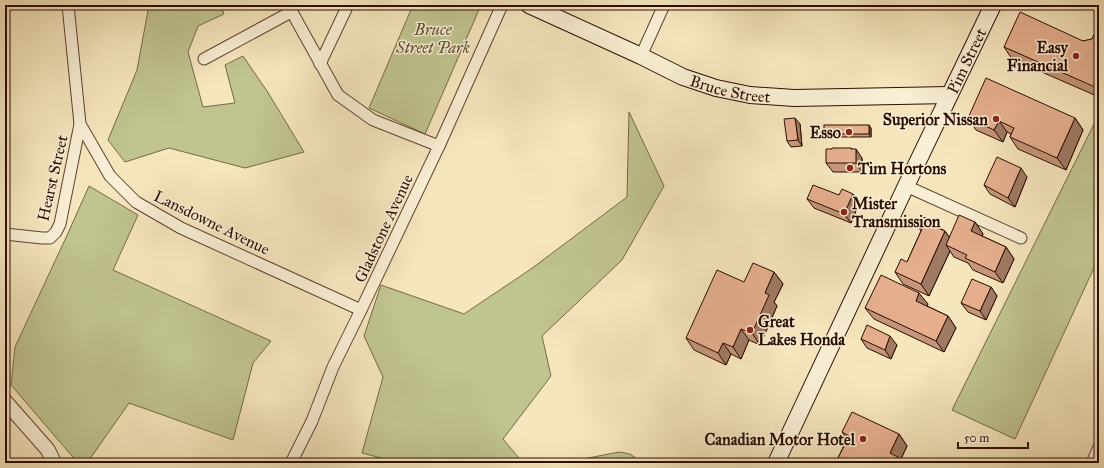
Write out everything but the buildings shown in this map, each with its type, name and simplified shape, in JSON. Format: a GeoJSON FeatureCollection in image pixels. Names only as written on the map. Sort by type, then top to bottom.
{"type":"FeatureCollection","features":[{"type":"Feature","properties":{"kind":"main road","name":"Bruce Street"},"geometry":{"type":"LineString","coordinates":[[529,5],[641,56],[683,77],[716,88],[750,95],[794,98],[949,95]]}},
{"type":"Feature","properties":{"kind":"main road","name":"Pim Street"},"geometry":{"type":"LineString","coordinates":[[776,463],[949,95],[993,5]]}},
{"type":"Feature","properties":{"kind":"street","name":"Lansdowne Avenue"},"geometry":{"type":"LineString","coordinates":[[68,5],[80,124],[110,176],[136,202],[181,228],[361,310]]}},
{"type":"Feature","properties":{"kind":"street"},"geometry":{"type":"LineString","coordinates":[[320,64],[348,5]]}},
{"type":"Feature","properties":{"kind":"street","name":"Gladstone Avenue"},"geometry":{"type":"LineString","coordinates":[[291,463],[312,421],[333,367],[439,146],[502,5]]}},
{"type":"Feature","properties":{"kind":"street"},"geometry":{"type":"LineString","coordinates":[[641,56],[664,5]]}},
{"type":"Feature","properties":{"kind":"street"},"geometry":{"type":"LineString","coordinates":[[204,59],[289,8],[338,96],[373,120],[439,146]]}},
{"type":"Feature","properties":{"kind":"street","name":"Hearst Street"},"geometry":{"type":"LineString","coordinates":[[5,234],[50,238],[56,232],[60,224],[80,124]]}},
{"type":"Feature","properties":{"kind":"street"},"geometry":{"type":"LineString","coordinates":[[906,186],[1021,238]]}},
{"type":"Feature","properties":{"kind":"street"},"geometry":{"type":"LineString","coordinates":[[5,402],[48,450],[54,463]]}},
{"type":"Feature","properties":{"kind":"street"},"geometry":{"type":"LineString","coordinates":[[1092,463],[1099,447]]}},
{"type":"Feature","properties":{"kind":"green space"},"geometry":{"type":"Polygon","coordinates":[[[149,5],[221,5],[224,14],[198,26],[188,52],[203,107],[235,103],[225,65],[243,56],[267,91],[304,152],[245,168],[169,148],[125,162],[108,140],[137,70],[149,5]]]}},
{"type":"Feature","properties":{"kind":"green space","name":"Bruce Street Park"},"geometry":{"type":"Polygon","coordinates":[[[413,5],[481,5],[425,134],[369,108],[413,5]]]}},
{"type":"Feature","properties":{"kind":"green space"},"geometry":{"type":"Polygon","coordinates":[[[629,112],[664,186],[622,260],[542,336],[551,376],[503,439],[523,463],[400,463],[362,453],[383,377],[364,336],[381,285],[464,314],[531,269],[627,197],[629,112]]]}},
{"type":"Feature","properties":{"kind":"green space"},"geometry":{"type":"Polygon","coordinates":[[[1099,114],[1099,257],[1015,439],[952,410],[1099,114]]]}},
{"type":"Feature","properties":{"kind":"green space"},"geometry":{"type":"Polygon","coordinates":[[[89,186],[138,215],[113,270],[271,341],[253,363],[233,440],[129,403],[87,463],[78,463],[11,385],[15,347],[89,186]]]}},
{"type":"Feature","properties":{"kind":"green space"},"geometry":{"type":"Polygon","coordinates":[[[619,452],[630,454],[643,463],[563,463],[619,452]]]}},
{"type":"Feature","properties":{"kind":"place","name":"Easy Financial"},"geometry":{"type":"Point","coordinates":[1076,56]}},
{"type":"Feature","properties":{"kind":"place","name":"Superior Nissan"},"geometry":{"type":"Point","coordinates":[996,119]}},
{"type":"Feature","properties":{"kind":"place","name":"Esso"},"geometry":{"type":"Point","coordinates":[849,132]}},
{"type":"Feature","properties":{"kind":"place","name":"Tim Hortons"},"geometry":{"type":"Point","coordinates":[850,168]}},
{"type":"Feature","properties":{"kind":"place","name":"Mister Transmission"},"geometry":{"type":"Point","coordinates":[844,212]}},
{"type":"Feature","properties":{"kind":"place","name":"Great Lakes Honda"},"geometry":{"type":"Point","coordinates":[750,330]}},
{"type":"Feature","properties":{"kind":"place","name":"Canadian Motor Hotel"},"geometry":{"type":"Point","coordinates":[863,439]}}]}
